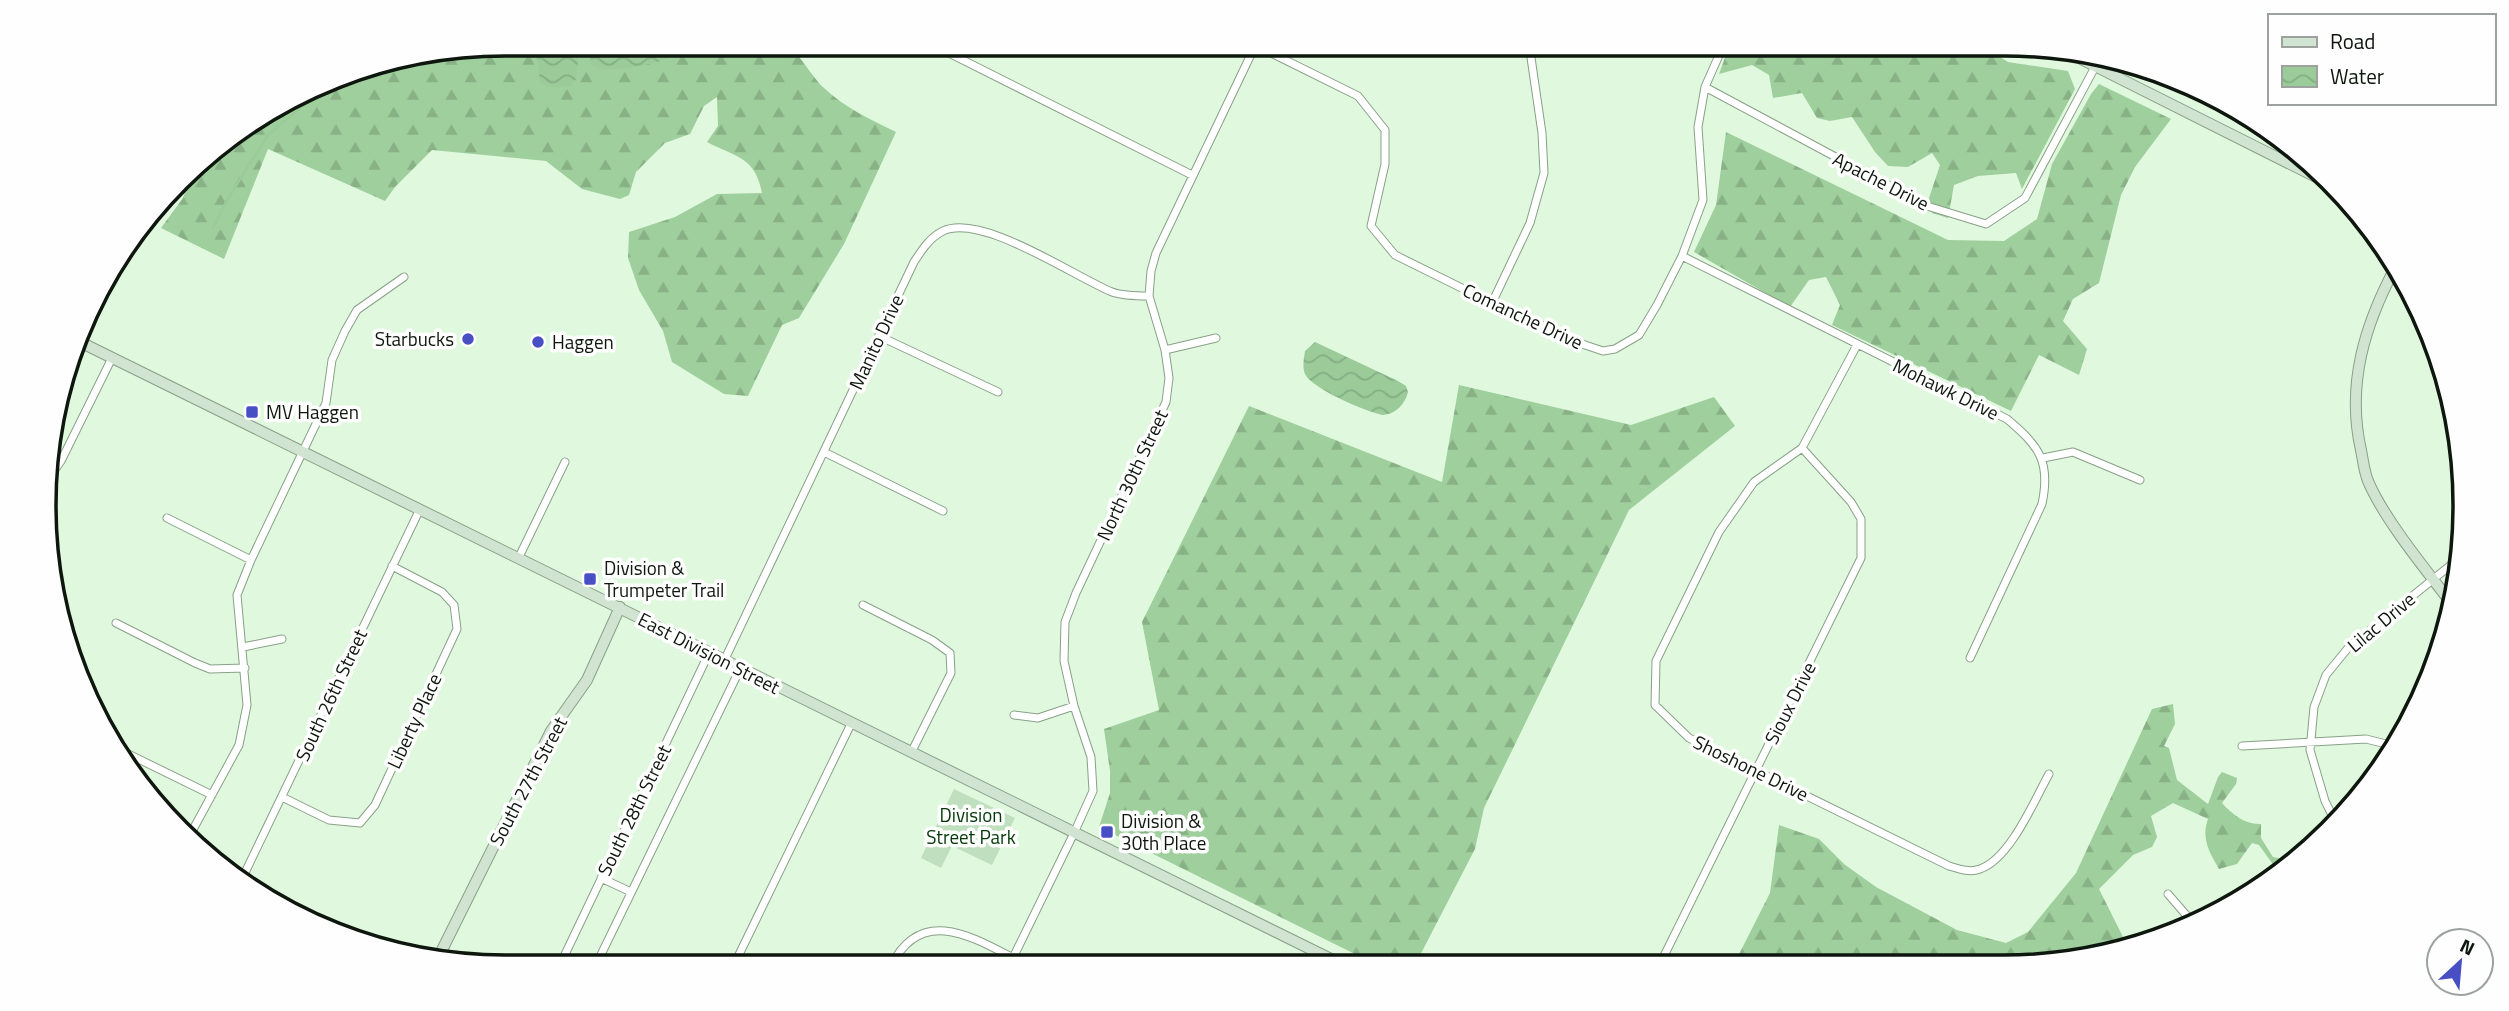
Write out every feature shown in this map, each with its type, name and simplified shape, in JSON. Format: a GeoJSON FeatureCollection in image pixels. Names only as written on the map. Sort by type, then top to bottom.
{"type":"FeatureCollection","features":[{"type":"Feature","properties":{"kind":"street"},"geometry":{"type":"LineString","coordinates":[[955,56],[1192,175]]}},
{"type":"Feature","properties":{"kind":"street","name":"North 30th Street"},"geometry":{"type":"LineString","coordinates":[[1014,955],[1093,791],[1091,757],[1074,706],[1064,661],[1065,622],[1076,593],[1166,402],[1169,378],[1165,350],[1149,296],[1151,271],[1156,253],[1249,56]]}},
{"type":"Feature","properties":{"kind":"street","name":"Comanche Drive"},"geometry":{"type":"LineString","coordinates":[[1279,56],[1358,96],[1385,131],[1385,164],[1371,226],[1395,255],[1492,303],[1603,351],[1615,349],[1639,335],[1682,256],[1703,200],[1698,127],[1705,88],[1719,56]]}},
{"type":"Feature","properties":{"kind":"street"},"geometry":{"type":"LineString","coordinates":[[1492,303],[1530,223],[1544,173],[1542,133],[1531,56]]}},
{"type":"Feature","properties":{"kind":"street"},"geometry":{"type":"LineString","coordinates":[[2095,66],[2302,170]]}},
{"type":"Feature","properties":{"kind":"street","name":"Apache Drive"},"geometry":{"type":"LineString","coordinates":[[1705,88],[1927,206],[1986,224],[2025,198],[2095,66]]}},
{"type":"Feature","properties":{"kind":"street","name":"Manito Drive"},"geometry":{"type":"LineString","coordinates":[[724,661],[914,262],[929,240],[944,230],[965,227],[993,233],[1114,293],[1149,296]]}},
{"type":"Feature","properties":{"kind":"street","name":"Mohawk Drive"},"geometry":{"type":"LineString","coordinates":[[1682,256],[2007,419],[2025,434],[2043,458]]}},
{"type":"Feature","properties":{"kind":"street"},"geometry":{"type":"LineString","coordinates":[[194,828],[239,745],[247,705],[237,595],[326,403],[332,360],[345,331],[357,310],[404,276]]}},
{"type":"Feature","properties":{"kind":"street"},"geometry":{"type":"LineString","coordinates":[[2391,277],[2370,321],[2362,349],[2356,380],[2356,427],[2368,480],[2384,509],[2444,593]]}},
{"type":"Feature","properties":{"kind":"street"},"geometry":{"type":"LineString","coordinates":[[879,336],[998,392]]}},
{"type":"Feature","properties":{"kind":"street"},"geometry":{"type":"LineString","coordinates":[[1165,350],[1216,338]]}},
{"type":"Feature","properties":{"kind":"street","name":"East Division Street"},"geometry":{"type":"LineString","coordinates":[[86,345],[1323,955]]}},
{"type":"Feature","properties":{"kind":"street","name":"Shoshone Drive"},"geometry":{"type":"LineString","coordinates":[[1857,345],[1802,448],[1754,482],[1719,532],[1656,661],[1655,705],[1689,738],[1949,866],[1967,871],[1980,870],[1996,861],[2007,848],[2049,774]]}},
{"type":"Feature","properties":{"kind":"street"},"geometry":{"type":"LineString","coordinates":[[58,465],[112,358]]}},
{"type":"Feature","properties":{"kind":"street","name":"Sioux Drive"},"geometry":{"type":"LineString","coordinates":[[1664,955],[1861,558],[1861,519],[1852,502],[1802,448]]}},
{"type":"Feature","properties":{"kind":"street"},"geometry":{"type":"LineString","coordinates":[[824,452],[943,511]]}},
{"type":"Feature","properties":{"kind":"street"},"geometry":{"type":"LineString","coordinates":[[1970,658],[2042,504],[2047,482],[2043,458],[2073,452],[2140,480]]}},
{"type":"Feature","properties":{"kind":"street"},"geometry":{"type":"LineString","coordinates":[[519,557],[565,462]]}},
{"type":"Feature","properties":{"kind":"street","name":"South 26th Street"},"geometry":{"type":"LineString","coordinates":[[246,872],[420,509]]}},
{"type":"Feature","properties":{"kind":"street"},"geometry":{"type":"LineString","coordinates":[[167,518],[251,560]]}},
{"type":"Feature","properties":{"kind":"street","name":"Liberty Place"},"geometry":{"type":"LineString","coordinates":[[282,797],[329,820],[360,823],[375,805],[457,629],[454,605],[442,592],[392,566]]}},
{"type":"Feature","properties":{"kind":"street","name":"Lilac Drive"},"geometry":{"type":"LineString","coordinates":[[2331,813],[2313,762],[2310,741],[2314,707],[2329,672],[2348,648],[2449,566]]}},
{"type":"Feature","properties":{"kind":"street"},"geometry":{"type":"LineString","coordinates":[[863,605],[932,640],[950,653],[951,673],[911,754]]}},
{"type":"Feature","properties":{"kind":"street","name":"South 27th Street"},"geometry":{"type":"LineString","coordinates":[[442,950],[551,731],[587,680],[621,607]]}},
{"type":"Feature","properties":{"kind":"street"},"geometry":{"type":"LineString","coordinates":[[116,623],[210,669],[244,668]]}},
{"type":"Feature","properties":{"kind":"street"},"geometry":{"type":"LineString","coordinates":[[243,647],[282,639]]}},
{"type":"Feature","properties":{"kind":"street","name":"South 28th Street"},"geometry":{"type":"LineString","coordinates":[[565,955],[709,653]]}},
{"type":"Feature","properties":{"kind":"street","name":"South 28th Street"},"geometry":{"type":"LineString","coordinates":[[601,955],[740,669]]}},
{"type":"Feature","properties":{"kind":"street"},"geometry":{"type":"LineString","coordinates":[[1014,715],[1038,718],[1074,706]]}},
{"type":"Feature","properties":{"kind":"street"},"geometry":{"type":"LineString","coordinates":[[739,955],[851,724]]}},
{"type":"Feature","properties":{"kind":"street"},"geometry":{"type":"LineString","coordinates":[[2242,746],[2366,739],[2384,744]]}},
{"type":"Feature","properties":{"kind":"street"},"geometry":{"type":"LineString","coordinates":[[133,756],[212,795]]}},
{"type":"Feature","properties":{"kind":"street"},"geometry":{"type":"LineString","coordinates":[[601,878],[631,892]]}},
{"type":"Feature","properties":{"kind":"street"},"geometry":{"type":"LineString","coordinates":[[2168,894],[2187,916]]}},
{"type":"Feature","properties":{"kind":"street"},"geometry":{"type":"LineString","coordinates":[[899,955],[906,945],[919,936],[935,930],[963,933],[1007,955]]}},
{"type":"Feature","properties":{"kind":"green space"},"geometry":{"type":"Polygon","coordinates":[[[798,56],[818,82],[832,95],[858,113],[896,132],[844,244],[799,318],[782,325],[748,396],[724,394],[672,362],[663,331],[639,290],[628,258],[629,232],[675,217],[717,194],[762,193],[759,181],[749,165],[707,142],[718,126],[717,97],[704,106],[690,134],[665,143],[636,172],[629,195],[620,199],[582,189],[546,161],[432,150],[395,187],[385,201],[268,149],[224,259],[161,228],[188,188],[232,149],[307,102],[389,71],[476,57],[798,56]]]}},
{"type":"Feature","properties":{"kind":"green space"},"geometry":{"type":"Polygon","coordinates":[[[1726,56],[1998,56],[2008,62],[2068,71],[2075,89],[2022,189],[2016,173],[1978,176],[1954,185],[1948,218],[1932,213],[1929,198],[1940,165],[1932,153],[1908,167],[1888,166],[1875,152],[1852,117],[1830,121],[1817,118],[1802,93],[1773,98],[1769,75],[1752,65],[1719,74],[1726,56]]]}},
{"type":"Feature","properties":{"kind":"green space"},"geometry":{"type":"Polygon","coordinates":[[[2099,84],[2171,119],[2135,167],[2121,195],[2099,283],[2073,299],[2063,321],[2087,349],[2079,375],[2039,355],[2011,411],[1832,325],[1840,305],[1826,277],[1809,280],[1790,307],[1694,252],[1716,205],[1726,132],[1948,240],[2004,241],[2037,219],[2052,164],[2099,84]]]}},
{"type":"Feature","properties":{"kind":"green space"},"geometry":{"type":"Polygon","coordinates":[[[1459,385],[1631,425],[1714,397],[1735,426],[1629,510],[1484,808],[1475,849],[1420,955],[1357,955],[1099,827],[1110,793],[1104,729],[1159,710],[1142,622],[1249,406],[1442,482],[1459,385]]]}},
{"type":"Feature","properties":{"kind":"green space"},"geometry":{"type":"Polygon","coordinates":[[[2173,704],[2175,724],[2164,746],[2169,748],[2177,780],[2208,804],[2222,772],[2237,778],[2236,784],[2222,803],[2239,818],[2261,824],[2261,838],[2273,857],[2281,859],[2271,866],[2259,845],[2252,843],[2237,864],[2219,869],[2206,839],[2208,819],[2173,803],[2151,816],[2157,837],[2152,847],[2133,855],[2099,889],[2124,939],[2033,954],[1739,955],[1770,893],[1779,825],[1819,839],[1844,864],[1876,887],[1957,930],[2006,943],[2028,932],[2076,873],[2152,709],[2173,704]]]}},
{"type":"Feature","properties":{"kind":"green space","name":"Division Street Park"},"geometry":{"type":"Polygon","coordinates":[[[954,789],[1015,818],[992,865],[952,846],[941,868],[921,858],[954,789]]]}},
{"type":"Feature","properties":{"kind":"water"},"geometry":{"type":"Polygon","coordinates":[[[537,56],[579,56],[576,79],[571,86],[547,87],[540,82],[537,56]]]}},
{"type":"Feature","properties":{"kind":"water"},"geometry":{"type":"Polygon","coordinates":[[[590,56],[674,56],[632,67],[607,69],[591,65],[590,56]]]}},
{"type":"Feature","properties":{"kind":"water"},"geometry":{"type":"Polygon","coordinates":[[[1315,342],[1406,386],[1408,392],[1405,401],[1392,413],[1383,415],[1353,405],[1318,386],[1305,374],[1303,363],[1305,351],[1315,342]]]}},
{"type":"Feature","properties":{"kind":"waterway"},"geometry":{"type":"LineString","coordinates":[[213,228],[227,200],[268,135],[306,103]]}},
{"type":"Feature","properties":{"kind":"place","name":"Starbucks"},"geometry":{"type":"Point","coordinates":[468,339]}},
{"type":"Feature","properties":{"kind":"place","name":"Haggen"},"geometry":{"type":"Point","coordinates":[538,342]}},
{"type":"Feature","properties":{"kind":"place","name":"MV Haggen"},"geometry":{"type":"Point","coordinates":[252,412]}},
{"type":"Feature","properties":{"kind":"place","name":"Division & Trumpeter Trail"},"geometry":{"type":"Point","coordinates":[590,579]}},
{"type":"Feature","properties":{"kind":"place","name":"Division & 30th Place"},"geometry":{"type":"Point","coordinates":[1107,832]}}]}
